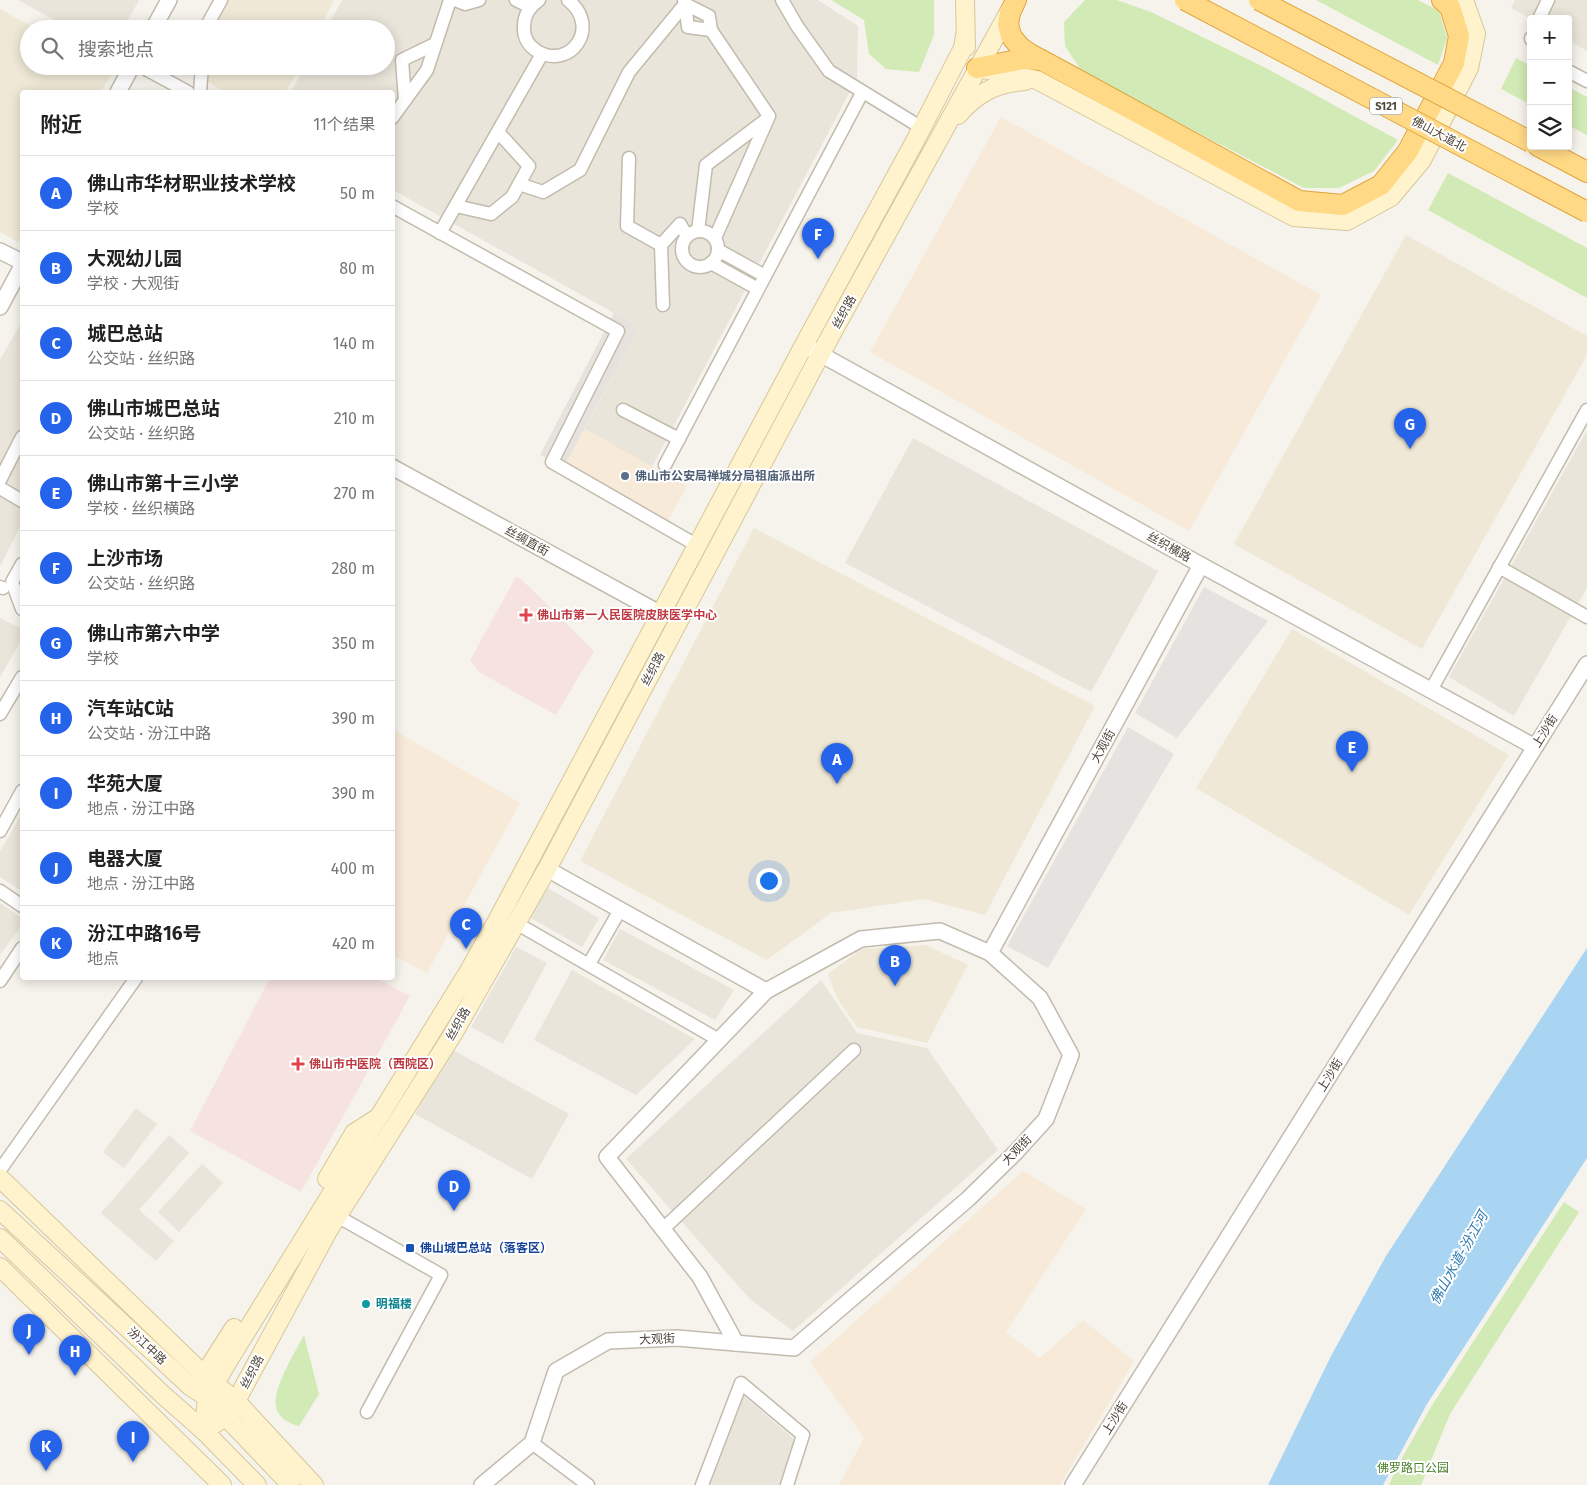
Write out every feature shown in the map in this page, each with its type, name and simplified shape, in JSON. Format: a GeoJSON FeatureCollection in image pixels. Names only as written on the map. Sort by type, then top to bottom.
{"type":"FeatureCollection","features":[{"type":"Feature","properties":{"kind":"highway","name":"佛山大道北"},"geometry":{"type":"LineString","coordinates":[[1184,0],[1587,212]]}},
{"type":"Feature","properties":{"kind":"highway"},"geometry":{"type":"LineString","coordinates":[[1259,0],[1527,140]]}},
{"type":"Feature","properties":{"kind":"highway"},"geometry":{"type":"LineString","coordinates":[[977,68],[1023,59],[1039,70],[1069,75],[1299,201],[1344,205],[1381,184],[1408,151],[1454,63],[1459,36],[1450,7],[1442,0]]}},
{"type":"Feature","properties":{"kind":"highway"},"geometry":{"type":"LineString","coordinates":[[1015,1],[1008,24],[1011,36],[1039,70]]}},
{"type":"Feature","properties":{"kind":"highway"},"geometry":{"type":"LineString","coordinates":[[1546,150],[1587,172]]}},
{"type":"Feature","properties":{"kind":"main road"},"geometry":{"type":"LineString","coordinates":[[922,128],[934,111],[977,68],[970,61],[967,53],[965,0]]}},
{"type":"Feature","properties":{"kind":"main road"},"geometry":{"type":"LineString","coordinates":[[942,132],[980,94],[1039,70],[1294,217],[1347,221],[1391,197],[1422,160],[1469,68],[1476,34],[1464,0]]}},
{"type":"Feature","properties":{"kind":"main road","name":"丝织路"},"geometry":{"type":"LineString","coordinates":[[204,1431],[225,1417],[236,1401],[337,1216],[453,1034],[516,923],[820,354],[1015,1]]}},
{"type":"Feature","properties":{"kind":"main road"},"geometry":{"type":"LineString","coordinates":[[922,128],[963,48],[965,36]]}},
{"type":"Feature","properties":{"kind":"main road","name":"丝织路"},"geometry":{"type":"LineString","coordinates":[[204,1386],[354,1133],[380,1116],[469,971],[922,128]]}},
{"type":"Feature","properties":{"kind":"main road"},"geometry":{"type":"LineString","coordinates":[[0,1178],[204,1386],[236,1401],[314,1485]]}},
{"type":"Feature","properties":{"kind":"main road","name":"汾江中路"},"geometry":{"type":"LineString","coordinates":[[0,1210],[204,1386],[225,1417],[291,1485]]}},
{"type":"Feature","properties":{"kind":"main road","name":"汾江中路"},"geometry":{"type":"LineString","coordinates":[[0,1238],[162,1394],[204,1431],[257,1485]]}},
{"type":"Feature","properties":{"kind":"main road"},"geometry":{"type":"LineString","coordinates":[[0,1267],[222,1485]]}},
{"type":"Feature","properties":{"kind":"main road"},"geometry":{"type":"LineString","coordinates":[[204,1386],[204,1431]]}},
{"type":"Feature","properties":{"kind":"street"},"geometry":{"type":"LineString","coordinates":[[158,20],[169,0]]}},
{"type":"Feature","properties":{"kind":"street"},"geometry":{"type":"LineString","coordinates":[[210,20],[221,0]]}},
{"type":"Feature","properties":{"kind":"street"},"geometry":{"type":"LineString","coordinates":[[395,114],[426,70],[450,0]]}},
{"type":"Feature","properties":{"kind":"street"},"geometry":{"type":"LineString","coordinates":[[455,0],[465,4],[480,0]]}},
{"type":"Feature","properties":{"kind":"street"},"geometry":{"type":"LineString","coordinates":[[516,0],[535,3],[526,15],[524,34],[534,49],[542,54],[551,56],[560,56],[570,51],[582,35],[581,15],[576,6],[568,0]]}},
{"type":"Feature","properties":{"kind":"street"},"geometry":{"type":"LineString","coordinates":[[782,0],[797,26],[829,70],[922,128]]}},
{"type":"Feature","properties":{"kind":"street"},"geometry":{"type":"LineString","coordinates":[[1541,15],[1548,0]]}},
{"type":"Feature","properties":{"kind":"street"},"geometry":{"type":"LineString","coordinates":[[684,2],[688,26],[711,30]]}},
{"type":"Feature","properties":{"kind":"street"},"geometry":{"type":"LineString","coordinates":[[684,2],[709,16],[711,30],[769,116]]}},
{"type":"Feature","properties":{"kind":"street"},"geometry":{"type":"LineString","coordinates":[[519,184],[543,192],[580,170],[629,72],[684,2]]}},
{"type":"Feature","properties":{"kind":"street"},"geometry":{"type":"LineString","coordinates":[[405,100],[402,60],[435,44]]}},
{"type":"Feature","properties":{"kind":"street"},"geometry":{"type":"LineString","coordinates":[[440,232],[542,54]]}},
{"type":"Feature","properties":{"kind":"street"},"geometry":{"type":"LineString","coordinates":[[1572,73],[1587,81]]}},
{"type":"Feature","properties":{"kind":"street"},"geometry":{"type":"LineString","coordinates":[[119,90],[127,75]]}},
{"type":"Feature","properties":{"kind":"street"},"geometry":{"type":"LineString","coordinates":[[157,75],[184,90]]}},
{"type":"Feature","properties":{"kind":"street"},"geometry":{"type":"LineString","coordinates":[[200,90],[201,75]]}},
{"type":"Feature","properties":{"kind":"street"},"geometry":{"type":"LineString","coordinates":[[665,465],[862,92]]}},
{"type":"Feature","properties":{"kind":"street"},"geometry":{"type":"LineString","coordinates":[[663,306],[661,245],[680,224],[693,234],[710,234],[716,244],[717,255],[711,263],[700,267],[689,263],[684,259],[682,247],[693,234],[706,165],[769,116]]}},
{"type":"Feature","properties":{"kind":"street"},"geometry":{"type":"LineString","coordinates":[[716,244],[769,116]]}},
{"type":"Feature","properties":{"kind":"street"},"geometry":{"type":"LineString","coordinates":[[456,206],[491,214],[512,197],[530,166],[498,132]]}},
{"type":"Feature","properties":{"kind":"street"},"geometry":{"type":"LineString","coordinates":[[629,158],[627,226],[661,245]]}},
{"type":"Feature","properties":{"kind":"street"},"geometry":{"type":"LineString","coordinates":[[395,208],[618,331],[552,462],[698,546]]}},
{"type":"Feature","properties":{"kind":"street"},"geometry":{"type":"LineString","coordinates":[[716,244],[765,276]]}},
{"type":"Feature","properties":{"kind":"street"},"geometry":{"type":"LineString","coordinates":[[0,251],[20,261]]}},
{"type":"Feature","properties":{"kind":"street"},"geometry":{"type":"LineString","coordinates":[[711,263],[758,289]]}},
{"type":"Feature","properties":{"kind":"street"},"geometry":{"type":"LineString","coordinates":[[0,307],[20,270]]}},
{"type":"Feature","properties":{"kind":"street","name":"丝织横路"},"geometry":{"type":"LineString","coordinates":[[804,345],[1535,747]]}},
{"type":"Feature","properties":{"kind":"street"},"geometry":{"type":"LineString","coordinates":[[623,410],[679,439]]}},
{"type":"Feature","properties":{"kind":"street"},"geometry":{"type":"LineString","coordinates":[[1431,690],[1587,410]]}},
{"type":"Feature","properties":{"kind":"street"},"geometry":{"type":"LineString","coordinates":[[0,480],[20,441]]}},
{"type":"Feature","properties":{"kind":"street","name":"丝绸直街"},"geometry":{"type":"LineString","coordinates":[[395,469],[661,614]]}},
{"type":"Feature","properties":{"kind":"street"},"geometry":{"type":"LineString","coordinates":[[0,488],[20,500]]}},
{"type":"Feature","properties":{"kind":"street","name":"大观街"},"geometry":{"type":"LineString","coordinates":[[532,1443],[556,1371],[608,1342],[677,1338],[794,1348],[968,1199],[1046,1119],[1071,1055],[1040,998],[990,953],[1201,565]]}},
{"type":"Feature","properties":{"kind":"street"},"geometry":{"type":"LineString","coordinates":[[1499,567],[1587,617]]}},
{"type":"Feature","properties":{"kind":"street"},"geometry":{"type":"LineString","coordinates":[[20,568],[12,582],[20,604]]}},
{"type":"Feature","properties":{"kind":"street","name":"上沙街"},"geometry":{"type":"LineString","coordinates":[[1073,1485],[1587,664]]}},
{"type":"Feature","properties":{"kind":"street"},"geometry":{"type":"LineString","coordinates":[[0,714],[20,680]]}},
{"type":"Feature","properties":{"kind":"street"},"geometry":{"type":"LineString","coordinates":[[0,831],[20,795]]}},
{"type":"Feature","properties":{"kind":"street"},"geometry":{"type":"LineString","coordinates":[[546,870],[766,991]]}},
{"type":"Feature","properties":{"kind":"street"},"geometry":{"type":"LineString","coordinates":[[0,891],[20,905]]}},
{"type":"Feature","properties":{"kind":"street"},"geometry":{"type":"LineString","coordinates":[[589,964],[620,910]]}},
{"type":"Feature","properties":{"kind":"street"},"geometry":{"type":"LineString","coordinates":[[516,923],[719,1040]]}},
{"type":"Feature","properties":{"kind":"street"},"geometry":{"type":"LineString","coordinates":[[736,1343],[700,1276],[607,1157],[766,991],[861,939],[940,931],[990,953]]}},
{"type":"Feature","properties":{"kind":"street"},"geometry":{"type":"LineString","coordinates":[[0,981],[20,951]]}},
{"type":"Feature","properties":{"kind":"street"},"geometry":{"type":"LineString","coordinates":[[0,1170],[135,980]]}},
{"type":"Feature","properties":{"kind":"street"},"geometry":{"type":"LineString","coordinates":[[663,1229],[854,1050]]}},
{"type":"Feature","properties":{"kind":"street"},"geometry":{"type":"LineString","coordinates":[[337,1216],[441,1275],[367,1412]]}},
{"type":"Feature","properties":{"kind":"street"},"geometry":{"type":"LineString","coordinates":[[702,1485],[741,1383],[803,1435],[787,1485]]}},
{"type":"Feature","properties":{"kind":"street"},"geometry":{"type":"LineString","coordinates":[[482,1485],[532,1443],[588,1485]]}},
{"type":"Feature","properties":{"kind":"shaded area"},"geometry":{"type":"Polygon","coordinates":[[[18,0],[139,0],[128,20],[55,20],[18,0]]]}},
{"type":"Feature","properties":{"kind":"shaded area"},"geometry":{"type":"Polygon","coordinates":[[[226,0],[334,0],[324,20],[216,20],[226,0]]]}},
{"type":"Feature","properties":{"kind":"shaded area"},"geometry":{"type":"Polygon","coordinates":[[[342,0],[818,0],[858,26],[857,78],[652,467],[585,429],[639,327],[395,191],[395,90],[292,90],[300,75],[395,75],[395,20],[331,20],[342,0]]]}},
{"type":"Feature","properties":{"kind":"shaded area"},"geometry":{"type":"Polygon","coordinates":[[[1515,0],[1587,0],[1587,51],[1572,42],[1572,15],[1527,15],[1527,17],[1511,8],[1515,0]]]}},
{"type":"Feature","properties":{"kind":"shaded area"},"geometry":{"type":"Polygon","coordinates":[[[0,9],[20,20],[20,75],[111,75],[102,90],[20,90],[20,238],[18,242],[0,232],[0,9]]]}},
{"type":"Feature","properties":{"kind":"shaded area"},"geometry":{"type":"Polygon","coordinates":[[[208,75],[295,75],[287,90],[222,90],[208,82],[208,75]]]}},
{"type":"Feature","properties":{"kind":"shaded area"},"geometry":{"type":"Polygon","coordinates":[[[1001,117],[1321,295],[1189,531],[870,352],[1001,117]]]}},
{"type":"Feature","properties":{"kind":"shaded area"},"geometry":{"type":"Polygon","coordinates":[[[1406,235],[1587,336],[1587,355],[1422,649],[1234,544],[1406,235]]]}},
{"type":"Feature","properties":{"kind":"shaded area"},"geometry":{"type":"Polygon","coordinates":[[[614,313],[639,327],[564,467],[540,455],[614,313]]]}},
{"type":"Feature","properties":{"kind":"shaded area"},"geometry":{"type":"Polygon","coordinates":[[[20,325],[20,527],[0,567],[0,360],[20,325]]]}},
{"type":"Feature","properties":{"kind":"shaded area","name":"佛山市公安局禅城分局祖庙派出所"},"geometry":{"type":"Polygon","coordinates":[[[585,429],[687,486],[666,524],[564,467],[585,429]]]}},
{"type":"Feature","properties":{"kind":"shaded area"},"geometry":{"type":"Polygon","coordinates":[[[1587,430],[1587,588],[1514,716],[1449,677],[1587,430]]]}},
{"type":"Feature","properties":{"kind":"shaded area"},"geometry":{"type":"Polygon","coordinates":[[[913,438],[1158,571],[1091,692],[845,563],[913,438]]]}},
{"type":"Feature","properties":{"kind":"shaded area"},"geometry":{"type":"Polygon","coordinates":[[[754,528],[1095,706],[985,915],[924,899],[831,913],[767,960],[580,861],[754,528]]]}},
{"type":"Feature","properties":{"kind":"shaded area","name":"佛山市第一人民医院皮肤医学中心"},"geometry":{"type":"Polygon","coordinates":[[[516,577],[520,578],[594,651],[556,715],[479,672],[470,660],[516,577]]]}},
{"type":"Feature","properties":{"kind":"shaded area"},"geometry":{"type":"Polygon","coordinates":[[[1204,587],[1268,621],[1177,738],[1135,713],[1204,587]]]}},
{"type":"Feature","properties":{"kind":"shaded area"},"geometry":{"type":"Polygon","coordinates":[[[0,618],[20,628],[20,642],[0,677],[0,618]]]}},
{"type":"Feature","properties":{"kind":"shaded area"},"geometry":{"type":"Polygon","coordinates":[[[1292,629],[1509,755],[1409,915],[1196,788],[1292,629]]]}},
{"type":"Feature","properties":{"kind":"shaded area"},"geometry":{"type":"Polygon","coordinates":[[[1128,727],[1174,754],[1048,968],[1007,946],[1128,727]]]}},
{"type":"Feature","properties":{"kind":"shaded area"},"geometry":{"type":"Polygon","coordinates":[[[395,731],[520,803],[427,973],[395,956],[395,731]]]}},
{"type":"Feature","properties":{"kind":"shaded area"},"geometry":{"type":"Polygon","coordinates":[[[20,817],[20,890],[0,877],[0,852],[20,817]]]}},
{"type":"Feature","properties":{"kind":"shaded area"},"geometry":{"type":"Polygon","coordinates":[[[548,888],[599,918],[582,947],[529,917],[548,888]]]}},
{"type":"Feature","properties":{"kind":"shaded area"},"geometry":{"type":"Polygon","coordinates":[[[0,903],[20,917],[20,928],[0,955],[0,903]]]}},
{"type":"Feature","properties":{"kind":"shaded area"},"geometry":{"type":"Polygon","coordinates":[[[620,929],[734,990],[715,1020],[603,960],[620,929]]]}},
{"type":"Feature","properties":{"kind":"shaded area"},"geometry":{"type":"Polygon","coordinates":[[[926,945],[968,965],[927,1043],[857,1027],[837,998],[828,974],[862,949],[926,945]]]}},
{"type":"Feature","properties":{"kind":"shaded area"},"geometry":{"type":"Polygon","coordinates":[[[516,947],[547,963],[503,1044],[471,1027],[516,947]]]}},
{"type":"Feature","properties":{"kind":"shaded area"},"geometry":{"type":"Polygon","coordinates":[[[572,970],[695,1039],[636,1095],[534,1040],[572,970]]]}},
{"type":"Feature","properties":{"kind":"shaded area","name":"佛山市中医院（西院区）"},"geometry":{"type":"Polygon","coordinates":[[[269,980],[380,980],[410,996],[301,1192],[190,1131],[269,980]]]}},
{"type":"Feature","properties":{"kind":"shaded area"},"geometry":{"type":"Polygon","coordinates":[[[821,980],[857,1033],[927,1048],[998,1150],[793,1331],[750,1299],[626,1159],[821,980]]]}},
{"type":"Feature","properties":{"kind":"shaded area"},"geometry":{"type":"Polygon","coordinates":[[[451,1049],[569,1114],[532,1179],[415,1114],[451,1049]]]}},
{"type":"Feature","properties":{"kind":"shaded area"},"geometry":{"type":"Polygon","coordinates":[[[136,1108],[157,1124],[124,1168],[103,1152],[136,1108]]]}},
{"type":"Feature","properties":{"kind":"shaded area"},"geometry":{"type":"Polygon","coordinates":[[[169,1135],[189,1153],[139,1210],[174,1241],[156,1261],[101,1213],[169,1135]]]}},
{"type":"Feature","properties":{"kind":"shaded area"},"geometry":{"type":"Polygon","coordinates":[[[202,1164],[223,1183],[179,1232],[158,1212],[202,1164]]]}},
{"type":"Feature","properties":{"kind":"shaded area"},"geometry":{"type":"Polygon","coordinates":[[[1023,1171],[1086,1209],[1006,1332],[1040,1358],[1083,1320],[1134,1361],[1060,1485],[839,1485],[864,1438],[810,1362],[1023,1171]]]}},
{"type":"Feature","properties":{"kind":"shaded area"},"geometry":{"type":"Polygon","coordinates":[[[744,1396],[795,1440],[780,1485],[710,1485],[744,1396]]]}},
{"type":"Feature","properties":{"kind":"green space"},"geometry":{"type":"Polygon","coordinates":[[[831,0],[934,0],[934,35],[919,72],[886,69],[869,54],[864,20],[831,0]]]}},
{"type":"Feature","properties":{"kind":"green space"},"geometry":{"type":"Polygon","coordinates":[[[1085,0],[1117,0],[1151,12],[1264,67],[1398,140],[1374,171],[1339,188],[1304,188],[1083,73],[1065,46],[1064,22],[1085,0]]]}},
{"type":"Feature","properties":{"kind":"green space"},"geometry":{"type":"Polygon","coordinates":[[[1316,0],[1418,0],[1439,11],[1447,38],[1438,65],[1316,0]]]}},
{"type":"Feature","properties":{"kind":"green space"},"geometry":{"type":"Polygon","coordinates":[[[1516,58],[1527,64],[1527,103],[1501,89],[1516,58]]]}},
{"type":"Feature","properties":{"kind":"green space"},"geometry":{"type":"Polygon","coordinates":[[[1572,89],[1587,97],[1587,135],[1572,127],[1572,89]]]}},
{"type":"Feature","properties":{"kind":"green space"},"geometry":{"type":"Polygon","coordinates":[[[1448,173],[1587,248],[1587,298],[1428,210],[1448,173]]]}},
{"type":"Feature","properties":{"kind":"green space","name":"佛罗路口公园"},"geometry":{"type":"Polygon","coordinates":[[[1564,1202],[1579,1212],[1450,1414],[1421,1485],[1389,1485],[1399,1463],[1431,1407],[1564,1202]]]}},
{"type":"Feature","properties":{"kind":"green space"},"geometry":{"type":"Polygon","coordinates":[[[304,1335],[319,1394],[299,1426],[288,1422],[279,1414],[276,1407],[276,1399],[285,1371],[304,1335]]]}},
{"type":"Feature","properties":{"kind":"water","name":"佛山水道-汾江河"},"geometry":{"type":"Polygon","coordinates":[[[1587,948],[1587,1158],[1427,1404],[1383,1485],[1268,1485],[1331,1356],[1386,1256],[1587,948]]]}},
{"type":"Feature","properties":{"kind":"place","name":"上沙市场"},"geometry":{"type":"Point","coordinates":[818,259]}},
{"type":"Feature","properties":{"kind":"place","name":"佛山市第六中学"},"geometry":{"type":"Point","coordinates":[1410,449]}},
{"type":"Feature","properties":{"kind":"place","name":"佛山市公安局禅城分局祖庙派出所"},"geometry":{"type":"Point","coordinates":[625,476]}},
{"type":"Feature","properties":{"kind":"place","name":"佛山市第一人民医院皮肤医学中心"},"geometry":{"type":"Point","coordinates":[526,615]}},
{"type":"Feature","properties":{"kind":"place","name":"佛山市第十三小学"},"geometry":{"type":"Point","coordinates":[1352,772]}},
{"type":"Feature","properties":{"kind":"place","name":"佛山市华材职业技术学校"},"geometry":{"type":"Point","coordinates":[837,784]}},
{"type":"Feature","properties":{"kind":"place","name":"城巴总站"},"geometry":{"type":"Point","coordinates":[466,949]}},
{"type":"Feature","properties":{"kind":"place","name":"大观幼儿园"},"geometry":{"type":"Point","coordinates":[895,986]}},
{"type":"Feature","properties":{"kind":"place","name":"佛山市中医院（西院区）"},"geometry":{"type":"Point","coordinates":[298,1064]}},
{"type":"Feature","properties":{"kind":"place","name":"佛山市城巴总站"},"geometry":{"type":"Point","coordinates":[454,1211]}},
{"type":"Feature","properties":{"kind":"place","name":"佛山城巴总站（落客区）"},"geometry":{"type":"Point","coordinates":[410,1248]}},
{"type":"Feature","properties":{"kind":"place","name":"明福楼"},"geometry":{"type":"Point","coordinates":[366,1304]}},
{"type":"Feature","properties":{"kind":"place","name":"电器大厦"},"geometry":{"type":"Point","coordinates":[29,1355]}},
{"type":"Feature","properties":{"kind":"place","name":"汽车站C站"},"geometry":{"type":"Point","coordinates":[75,1376]}},
{"type":"Feature","properties":{"kind":"place","name":"华苑大厦"},"geometry":{"type":"Point","coordinates":[133,1462]}},
{"type":"Feature","properties":{"kind":"place","name":"汾江中路16号"},"geometry":{"type":"Point","coordinates":[46,1471]}}]}
